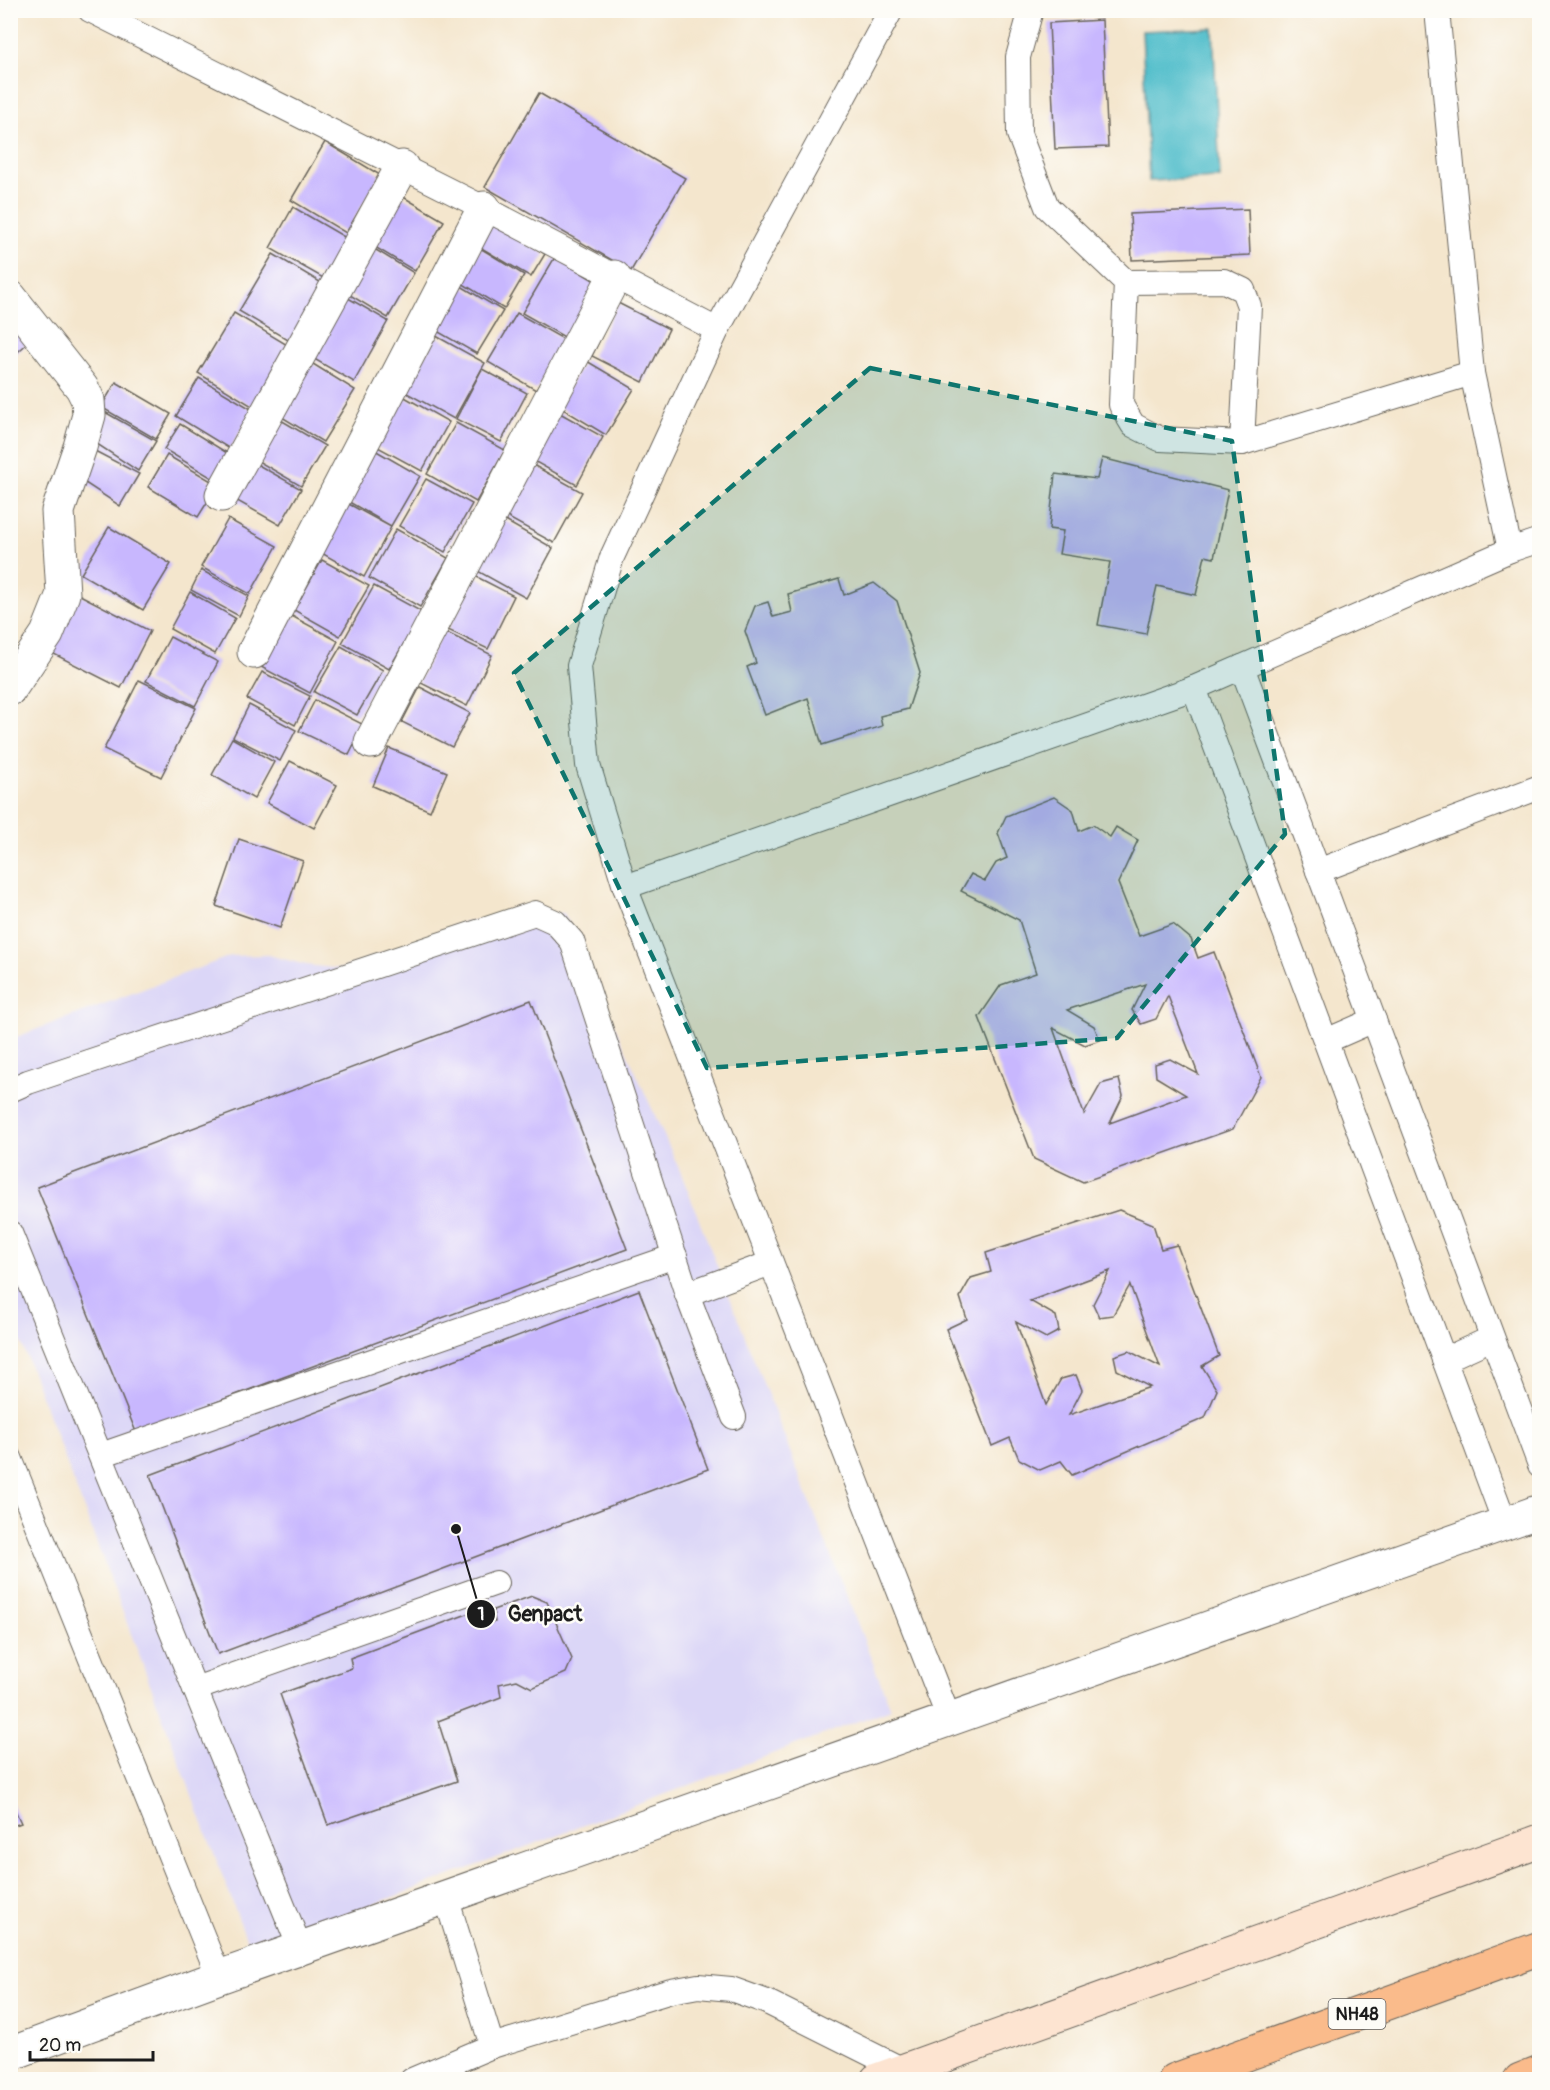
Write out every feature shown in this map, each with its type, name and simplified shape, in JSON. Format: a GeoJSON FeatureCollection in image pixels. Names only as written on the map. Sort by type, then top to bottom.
{"type":"FeatureCollection","features":[{"type":"Feature","properties":{"kind":"highway","name":"NH48"},"geometry":{"type":"LineString","coordinates":[[1175,2079],[1539,1948]]}},
{"type":"Feature","properties":{"kind":"highway"},"geometry":{"type":"LineString","coordinates":[[1520,2079],[1539,2072]]}},
{"type":"Feature","properties":{"kind":"main road"},"geometry":{"type":"LineString","coordinates":[[890,2075],[1539,1841]]}},
{"type":"Feature","properties":{"kind":"street"},"geometry":{"type":"LineString","coordinates":[[222,495],[402,167]]}},
{"type":"Feature","properties":{"kind":"street"},"geometry":{"type":"LineString","coordinates":[[254,652],[484,208]]}},
{"type":"Feature","properties":{"kind":"street"},"geometry":{"type":"LineString","coordinates":[[371,742],[614,277]]}},
{"type":"Feature","properties":{"kind":"street"},"geometry":{"type":"LineString","coordinates":[[10,297],[82,388],[88,400],[89,415],[81,447],[58,511],[63,594],[48,634],[10,689]]}},
{"type":"Feature","properties":{"kind":"street"},"geometry":{"type":"LineString","coordinates":[[10,2054],[300,1948],[1539,1511]]}},
{"type":"Feature","properties":{"kind":"lane"},"geometry":{"type":"LineString","coordinates":[[90,10],[484,208],[717,330]]}},
{"type":"Feature","properties":{"kind":"lane"},"geometry":{"type":"LineString","coordinates":[[891,10],[717,330],[612,557],[579,666],[588,765],[625,887],[949,1719]]}},
{"type":"Feature","properties":{"kind":"lane"},"geometry":{"type":"LineString","coordinates":[[1031,10],[1018,57],[1019,134],[1047,207],[1126,282],[1224,281],[1243,290],[1249,306],[1242,443]]}},
{"type":"Feature","properties":{"kind":"lane"},"geometry":{"type":"LineString","coordinates":[[1437,10],[1472,374],[1510,550]]}},
{"type":"Feature","properties":{"kind":"lane"},"geometry":{"type":"LineString","coordinates":[[1126,282],[1121,405],[1133,425],[1160,438],[1242,443],[1472,374]]}},
{"type":"Feature","properties":{"kind":"lane"},"geometry":{"type":"LineString","coordinates":[[625,887],[1194,688],[1510,550],[1539,540]]}},
{"type":"Feature","properties":{"kind":"lane"},"geometry":{"type":"LineString","coordinates":[[1242,667],[1539,1465]]}},
{"type":"Feature","properties":{"kind":"lane"},"geometry":{"type":"LineString","coordinates":[[1194,688],[1505,1523]]}},
{"type":"Feature","properties":{"kind":"lane"},"geometry":{"type":"LineString","coordinates":[[1318,871],[1539,787]]}},
{"type":"Feature","properties":{"kind":"lane"},"geometry":{"type":"LineString","coordinates":[[10,1090],[28,1082],[535,913],[555,922],[572,941],[687,1294],[734,1417]]}},
{"type":"Feature","properties":{"kind":"lane"},"geometry":{"type":"LineString","coordinates":[[1326,1041],[1374,1020]]}},
{"type":"Feature","properties":{"kind":"lane"},"geometry":{"type":"LineString","coordinates":[[10,1233],[300,1948]]}},
{"type":"Feature","properties":{"kind":"lane"},"geometry":{"type":"LineString","coordinates":[[100,1455],[675,1256]]}},
{"type":"Feature","properties":{"kind":"lane"},"geometry":{"type":"LineString","coordinates":[[687,1294],[771,1263]]}},
{"type":"Feature","properties":{"kind":"lane"},"geometry":{"type":"LineString","coordinates":[[1444,1360],[1492,1338]]}},
{"type":"Feature","properties":{"kind":"lane"},"geometry":{"type":"LineString","coordinates":[[10,1458],[219,1977]]}},
{"type":"Feature","properties":{"kind":"lane"},"geometry":{"type":"LineString","coordinates":[[195,1689],[496,1583]]}},
{"type":"Feature","properties":{"kind":"lane"},"geometry":{"type":"LineString","coordinates":[[446,1897],[492,2046]]}},
{"type":"Feature","properties":{"kind":"lane"},"geometry":{"type":"LineString","coordinates":[[412,2079],[492,2046],[671,1991],[698,1986],[731,1989],[767,2002],[890,2075]]}},
{"type":"Feature","properties":{"kind":"highlighted area"},"geometry":{"type":"Polygon","coordinates":[[[870,368],[1232,441],[1285,834],[1117,1038],[707,1068],[514,673],[870,368]]]}},
{"type":"Feature","properties":{"kind":"shaded area"},"geometry":{"type":"Polygon","coordinates":[[[564,913],[680,1171],[891,1709],[340,1917],[249,1946],[11,1316],[11,1039],[231,956],[268,955],[306,965],[341,969],[464,922],[564,913]]]}},
{"type":"Feature","properties":{"kind":"water"},"geometry":{"type":"Polygon","coordinates":[[[1213,28],[1220,178],[1149,181],[1142,31],[1213,28]]]}},
{"type":"Feature","properties":{"kind":"building"},"geometry":{"type":"Polygon","coordinates":[[[1102,20],[1108,147],[1055,149],[1049,23],[1102,20]]]}},
{"type":"Feature","properties":{"kind":"building"},"geometry":{"type":"Polygon","coordinates":[[[539,93],[685,178],[631,271],[485,187],[539,93]]]}},
{"type":"Feature","properties":{"kind":"building"},"geometry":{"type":"Polygon","coordinates":[[[325,142],[380,175],[346,233],[291,200],[325,142]]]}},
{"type":"Feature","properties":{"kind":"building"},"geometry":{"type":"Polygon","coordinates":[[[400,195],[444,221],[415,271],[370,244],[400,195]]]}},
{"type":"Feature","properties":{"kind":"building"},"geometry":{"type":"Polygon","coordinates":[[[293,207],[348,239],[325,279],[270,248],[293,207]]]}},
{"type":"Feature","properties":{"kind":"building"},"geometry":{"type":"Polygon","coordinates":[[[1248,209],[1250,255],[1132,260],[1130,214],[1248,209]]]}},
{"type":"Feature","properties":{"kind":"building"},"geometry":{"type":"Polygon","coordinates":[[[493,222],[545,254],[531,277],[478,246],[493,222]]]}},
{"type":"Feature","properties":{"kind":"building"},"geometry":{"type":"Polygon","coordinates":[[[371,247],[414,273],[388,318],[345,292],[371,247]]]}},
{"type":"Feature","properties":{"kind":"building"},"geometry":{"type":"Polygon","coordinates":[[[480,248],[524,275],[504,309],[460,282],[480,248]]]}},
{"type":"Feature","properties":{"kind":"building"},"geometry":{"type":"Polygon","coordinates":[[[273,254],[325,285],[293,343],[239,311],[273,254]]]}},
{"type":"Feature","properties":{"kind":"building"},"geometry":{"type":"Polygon","coordinates":[[[555,257],[600,284],[568,339],[522,313],[555,257]]]}},
{"type":"Feature","properties":{"kind":"building"},"geometry":{"type":"Polygon","coordinates":[[[456,283],[503,311],[477,354],[430,327],[456,283]]]}},
{"type":"Feature","properties":{"kind":"building"},"geometry":{"type":"Polygon","coordinates":[[[343,295],[388,321],[354,382],[309,356],[343,295]]]}},
{"type":"Feature","properties":{"kind":"building"},"geometry":{"type":"Polygon","coordinates":[[[618,303],[669,329],[643,382],[592,356],[618,303]]]}},
{"type":"Feature","properties":{"kind":"building"},"geometry":{"type":"Polygon","coordinates":[[[234,313],[289,346],[252,406],[198,373],[234,313]]]}},
{"type":"Feature","properties":{"kind":"building"},"geometry":{"type":"Polygon","coordinates":[[[517,313],[565,340],[536,390],[488,362],[517,313]]]}},
{"type":"Feature","properties":{"kind":"building"},"geometry":{"type":"Polygon","coordinates":[[[10,315],[32,339],[10,359],[10,315]]]}},
{"type":"Feature","properties":{"kind":"building"},"geometry":{"type":"Polygon","coordinates":[[[436,336],[485,363],[454,419],[405,392],[436,336]]]}},
{"type":"Feature","properties":{"kind":"building"},"geometry":{"type":"Polygon","coordinates":[[[305,359],[355,390],[323,442],[272,411],[305,359]]]}},
{"type":"Feature","properties":{"kind":"building"},"geometry":{"type":"Polygon","coordinates":[[[585,360],[634,389],[606,435],[558,406],[585,360]]]}},
{"type":"Feature","properties":{"kind":"building"},"geometry":{"type":"Polygon","coordinates":[[[482,369],[527,393],[501,442],[456,419],[482,369]]]}},
{"type":"Feature","properties":{"kind":"building"},"geometry":{"type":"Polygon","coordinates":[[[199,378],[253,410],[230,449],[176,416],[199,378]]]}},
{"type":"Feature","properties":{"kind":"building"},"geometry":{"type":"Polygon","coordinates":[[[116,382],[171,414],[156,439],[101,407],[116,382]]]}},
{"type":"Feature","properties":{"kind":"building"},"geometry":{"type":"Polygon","coordinates":[[[401,395],[449,422],[422,471],[374,445],[401,395]]]}},
{"type":"Feature","properties":{"kind":"building"},"geometry":{"type":"Polygon","coordinates":[[[103,411],[156,441],[138,471],[88,438],[103,411]]]}},
{"type":"Feature","properties":{"kind":"building"},"geometry":{"type":"Polygon","coordinates":[[[558,412],[603,437],[577,485],[532,460],[558,412]]]}},
{"type":"Feature","properties":{"kind":"building"},"geometry":{"type":"Polygon","coordinates":[[[274,416],[325,446],[301,486],[251,457],[274,416]]]}},
{"type":"Feature","properties":{"kind":"building"},"geometry":{"type":"Polygon","coordinates":[[[456,423],[505,450],[476,502],[427,474],[456,423]]]}},
{"type":"Feature","properties":{"kind":"building"},"geometry":{"type":"Polygon","coordinates":[[[180,424],[232,456],[217,481],[164,449],[180,424]]]}},
{"type":"Feature","properties":{"kind":"building"},"geometry":{"type":"Polygon","coordinates":[[[373,449],[420,476],[391,526],[344,499],[373,449]]]}},
{"type":"Feature","properties":{"kind":"building"},"geometry":{"type":"Polygon","coordinates":[[[93,450],[139,474],[120,506],[76,477],[93,450]]]}},
{"type":"Feature","properties":{"kind":"building"},"geometry":{"type":"Polygon","coordinates":[[[167,455],[218,485],[198,517],[148,487],[167,455]]]}},
{"type":"Feature","properties":{"kind":"building"},"geometry":{"type":"Polygon","coordinates":[[[1102,458],[1228,490],[1214,558],[1205,556],[1196,595],[1157,586],[1146,634],[1098,625],[1110,562],[1059,554],[1063,531],[1049,529],[1055,474],[1097,479],[1102,458]]]}},
{"type":"Feature","properties":{"kind":"building"},"geometry":{"type":"Polygon","coordinates":[[[253,462],[301,489],[280,525],[232,498],[253,462]]]}},
{"type":"Feature","properties":{"kind":"building"},"geometry":{"type":"Polygon","coordinates":[[[533,465],[582,492],[554,543],[505,516],[533,465]]]}},
{"type":"Feature","properties":{"kind":"building"},"geometry":{"type":"Polygon","coordinates":[[[426,479],[472,504],[445,552],[399,526],[426,479]]]}},
{"type":"Feature","properties":{"kind":"building"},"geometry":{"type":"Polygon","coordinates":[[[345,502],[391,527],[364,577],[318,551],[345,502]]]}},
{"type":"Feature","properties":{"kind":"building"},"geometry":{"type":"Polygon","coordinates":[[[228,519],[277,546],[250,594],[201,567],[228,519]]]}},
{"type":"Feature","properties":{"kind":"building"},"geometry":{"type":"Polygon","coordinates":[[[502,519],[553,548],[526,598],[474,569],[502,519]]]}},
{"type":"Feature","properties":{"kind":"building"},"geometry":{"type":"Polygon","coordinates":[[[109,527],[171,564],[143,610],[81,574],[109,527]]]}},
{"type":"Feature","properties":{"kind":"building"},"geometry":{"type":"Polygon","coordinates":[[[396,529],[448,558],[420,607],[369,578],[396,529]]]}},
{"type":"Feature","properties":{"kind":"building"},"geometry":{"type":"Polygon","coordinates":[[[322,560],[369,586],[340,636],[294,610],[322,560]]]}},
{"type":"Feature","properties":{"kind":"building"},"geometry":{"type":"Polygon","coordinates":[[[201,570],[249,596],[239,616],[191,590],[201,570]]]}},
{"type":"Feature","properties":{"kind":"building"},"geometry":{"type":"Polygon","coordinates":[[[475,576],[514,596],[488,649],[448,630],[475,576]]]}},
{"type":"Feature","properties":{"kind":"building"},"geometry":{"type":"Polygon","coordinates":[[[839,579],[844,595],[874,583],[897,601],[920,673],[908,709],[880,716],[882,726],[822,745],[808,698],[765,715],[747,667],[756,663],[745,631],[755,606],[768,602],[773,617],[792,612],[788,594],[839,579]]]}},
{"type":"Feature","properties":{"kind":"building"},"geometry":{"type":"Polygon","coordinates":[[[374,586],[422,612],[389,669],[342,643],[374,586]]]}},
{"type":"Feature","properties":{"kind":"building"},"geometry":{"type":"Polygon","coordinates":[[[190,592],[235,618],[215,654],[170,629],[190,592]]]}},
{"type":"Feature","properties":{"kind":"building"},"geometry":{"type":"Polygon","coordinates":[[[78,594],[150,631],[121,688],[48,651],[78,594]]]}},
{"type":"Feature","properties":{"kind":"building"},"geometry":{"type":"Polygon","coordinates":[[[290,615],[338,641],[310,693],[261,667],[290,615]]]}},
{"type":"Feature","properties":{"kind":"building"},"geometry":{"type":"Polygon","coordinates":[[[443,631],[492,655],[467,706],[419,682],[443,631]]]}},
{"type":"Feature","properties":{"kind":"building"},"geometry":{"type":"Polygon","coordinates":[[[170,637],[218,662],[195,706],[146,681],[170,637]]]}},
{"type":"Feature","properties":{"kind":"building"},"geometry":{"type":"Polygon","coordinates":[[[341,646],[383,670],[357,715],[314,692],[341,646]]]}},
{"type":"Feature","properties":{"kind":"building"},"geometry":{"type":"Polygon","coordinates":[[[262,672],[310,696],[295,725],[247,699],[262,672]]]}},
{"type":"Feature","properties":{"kind":"building"},"geometry":{"type":"Polygon","coordinates":[[[139,680],[196,708],[161,777],[104,749],[139,680]]]}},
{"type":"Feature","properties":{"kind":"building"},"geometry":{"type":"Polygon","coordinates":[[[420,687],[470,713],[452,747],[402,722],[420,687]]]}},
{"type":"Feature","properties":{"kind":"building"},"geometry":{"type":"Polygon","coordinates":[[[315,700],[364,725],[349,755],[299,731],[315,700]]]}},
{"type":"Feature","properties":{"kind":"building"},"geometry":{"type":"Polygon","coordinates":[[[249,705],[296,730],[280,761],[233,737],[249,705]]]}},
{"type":"Feature","properties":{"kind":"building"},"geometry":{"type":"Polygon","coordinates":[[[232,738],[274,762],[254,799],[212,775],[232,738]]]}},
{"type":"Feature","properties":{"kind":"building"},"geometry":{"type":"Polygon","coordinates":[[[389,748],[447,772],[430,811],[373,786],[389,748]]]}},
{"type":"Feature","properties":{"kind":"building"},"geometry":{"type":"Polygon","coordinates":[[[290,761],[337,785],[314,828],[267,803],[290,761]]]}},
{"type":"Feature","properties":{"kind":"building"},"geometry":{"type":"Polygon","coordinates":[[[1054,797],[1073,810],[1079,831],[1093,825],[1110,837],[1116,827],[1138,840],[1118,883],[1139,936],[1173,924],[1191,939],[1198,958],[1214,952],[1261,1077],[1233,1129],[1083,1182],[1034,1159],[979,1017],[1001,985],[1036,973],[1019,920],[961,891],[971,874],[985,881],[996,863],[1007,858],[998,833],[1006,816],[1054,797]],[[1145,984],[1067,1010],[1094,1026],[1100,1040],[1085,1045],[1053,1028],[1084,1114],[1101,1084],[1119,1079],[1123,1096],[1110,1123],[1186,1095],[1156,1077],[1155,1064],[1170,1059],[1198,1074],[1168,996],[1156,1019],[1141,1024],[1132,1010],[1145,984]]]}},
{"type":"Feature","properties":{"kind":"building"},"geometry":{"type":"Polygon","coordinates":[[[239,839],[303,861],[280,928],[216,906],[239,839]]]}},
{"type":"Feature","properties":{"kind":"building"},"geometry":{"type":"Polygon","coordinates":[[[531,1000],[627,1249],[136,1432],[37,1187],[531,1000]]]}},
{"type":"Feature","properties":{"kind":"building"},"geometry":{"type":"Polygon","coordinates":[[[1119,1210],[1153,1224],[1161,1249],[1177,1245],[1219,1356],[1202,1366],[1217,1390],[1205,1418],[1072,1475],[1061,1461],[1040,1470],[1019,1459],[1010,1438],[992,1446],[946,1329],[967,1319],[960,1297],[971,1278],[991,1272],[986,1253],[1119,1210]],[[1110,1271],[1030,1301],[1056,1316],[1059,1331],[1046,1338],[1016,1322],[1046,1405],[1061,1379],[1076,1375],[1082,1390],[1069,1415],[1150,1387],[1117,1370],[1114,1356],[1129,1351],[1160,1367],[1130,1285],[1113,1315],[1099,1317],[1093,1304],[1110,1271]]]}},
{"type":"Feature","properties":{"kind":"building"},"geometry":{"type":"Polygon","coordinates":[[[639,1290],[708,1469],[218,1654],[150,1475],[639,1290]]]}},
{"type":"Feature","properties":{"kind":"building"},"geometry":{"type":"Polygon","coordinates":[[[532,1596],[547,1602],[572,1659],[566,1673],[532,1688],[517,1680],[499,1684],[501,1697],[438,1721],[457,1781],[328,1825],[280,1694],[352,1668],[350,1658],[470,1613],[476,1626],[495,1622],[493,1610],[532,1596]]]}},
{"type":"Feature","properties":{"kind":"building"},"geometry":{"type":"Polygon","coordinates":[[[10,1799],[21,1823],[10,1827],[10,1799]]]}},
{"type":"Feature","properties":{"kind":"place","name":"Genpact"},"geometry":{"type":"Point","coordinates":[456,1529]}}]}
